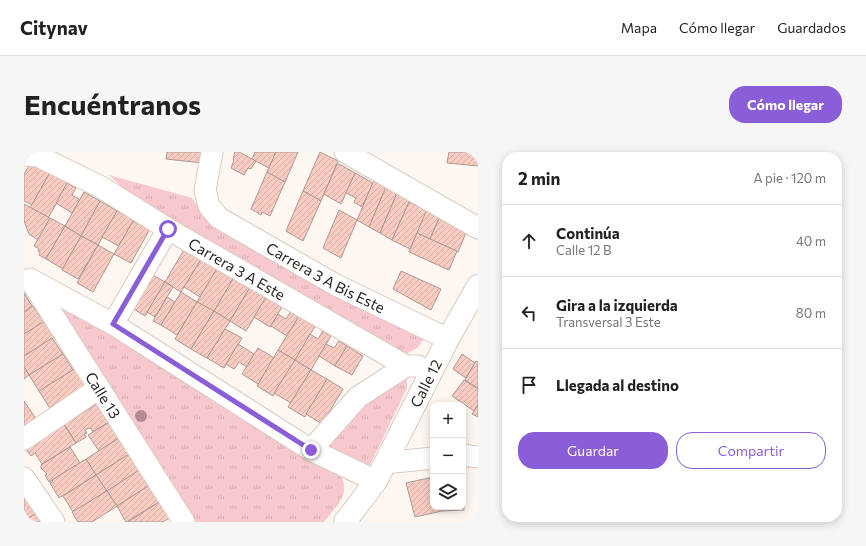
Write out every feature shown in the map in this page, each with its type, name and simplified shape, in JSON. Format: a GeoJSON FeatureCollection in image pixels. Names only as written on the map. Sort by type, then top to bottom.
{"type":"FeatureCollection","features":[{"type":"Feature","properties":{"kind":"street","name":"Carrera 3 A Bis Este"},"geometry":{"type":"LineString","coordinates":[[212,152],[205,190],[210,206],[219,218],[336,285],[448,339]]}},
{"type":"Feature","properties":{"kind":"street"},"geometry":{"type":"LineString","coordinates":[[345,152],[478,228]]}},
{"type":"Feature","properties":{"kind":"street","name":"Carrera 3 A Este"},"geometry":{"type":"LineString","coordinates":[[24,155],[38,156],[101,187],[168,229],[406,366]]}},
{"type":"Feature","properties":{"kind":"street"},"geometry":{"type":"LineString","coordinates":[[113,324],[168,229]]}},
{"type":"Feature","properties":{"kind":"street"},"geometry":{"type":"LineString","coordinates":[[27,273],[113,324],[311,450],[381,472],[430,459]]}},
{"type":"Feature","properties":{"kind":"street","name":"Calle 13"},"geometry":{"type":"LineString","coordinates":[[27,273],[184,522]]}},
{"type":"Feature","properties":{"kind":"street","name":"Calle 12"},"geometry":{"type":"LineString","coordinates":[[345,522],[381,472],[448,339],[475,299]]}},
{"type":"Feature","properties":{"kind":"street"},"geometry":{"type":"LineString","coordinates":[[311,450],[358,397],[406,366],[435,365]]}},
{"type":"Feature","properties":{"kind":"street"},"geometry":{"type":"LineString","coordinates":[[24,439],[99,388]]}},
{"type":"Feature","properties":{"kind":"street"},"geometry":{"type":"LineString","coordinates":[[466,455],[478,456]]}},
{"type":"Feature","properties":{"kind":"street"},"geometry":{"type":"LineString","coordinates":[[24,478],[54,522]]}},
{"type":"Feature","properties":{"kind":"green space"},"geometry":{"type":"Polygon","coordinates":[[[109,175],[192,198],[207,220],[424,339],[417,348],[404,355],[162,224],[109,175]]]}},
{"type":"Feature","properties":{"kind":"green space"},"geometry":{"type":"Polygon","coordinates":[[[46,294],[341,476],[344,483],[344,489],[343,495],[337,506],[324,522],[189,522],[46,294]]]}},
{"type":"Feature","properties":{"kind":"green space"},"geometry":{"type":"Polygon","coordinates":[[[407,377],[407,388],[368,469],[363,471],[327,446],[361,402],[407,377]]]}},
{"type":"Feature","properties":{"kind":"building"},"geometry":{"type":"Polygon","coordinates":[[[167,152],[205,152],[203,163],[166,159],[167,152]]]}},
{"type":"Feature","properties":{"kind":"building"},"geometry":{"type":"Polygon","coordinates":[[[235,152],[239,152],[256,161],[251,169],[248,168],[244,175],[231,168],[235,152]]]}},
{"type":"Feature","properties":{"kind":"building"},"geometry":{"type":"Polygon","coordinates":[[[255,152],[276,152],[269,168],[252,159],[255,152]]]}},
{"type":"Feature","properties":{"kind":"building"},"geometry":{"type":"Polygon","coordinates":[[[276,152],[298,152],[285,182],[267,172],[276,152]]]}},
{"type":"Feature","properties":{"kind":"building"},"geometry":{"type":"Polygon","coordinates":[[[320,152],[338,161],[321,201],[303,191],[320,152]]]}},
{"type":"Feature","properties":{"kind":"building"},"geometry":{"type":"Polygon","coordinates":[[[449,152],[478,152],[478,166],[447,163],[449,152]]]}},
{"type":"Feature","properties":{"kind":"building"},"geometry":{"type":"Polygon","coordinates":[[[33,159],[52,169],[32,205],[24,201],[24,174],[33,159]]]}},
{"type":"Feature","properties":{"kind":"building"},"geometry":{"type":"Polygon","coordinates":[[[337,164],[355,173],[341,204],[324,194],[337,164]]]}},
{"type":"Feature","properties":{"kind":"building"},"geometry":{"type":"Polygon","coordinates":[[[52,169],[70,180],[48,218],[30,208],[52,169]]]}},
{"type":"Feature","properties":{"kind":"building"},"geometry":{"type":"Polygon","coordinates":[[[267,172],[285,182],[270,216],[262,212],[261,215],[251,209],[267,172]]]}},
{"type":"Feature","properties":{"kind":"building"},"geometry":{"type":"Polygon","coordinates":[[[355,173],[373,183],[362,207],[354,202],[356,198],[346,193],[355,173]]]}},
{"type":"Feature","properties":{"kind":"building"},"geometry":{"type":"Polygon","coordinates":[[[374,180],[386,187],[369,227],[357,220],[374,180]]]}},
{"type":"Feature","properties":{"kind":"building"},"geometry":{"type":"Polygon","coordinates":[[[67,183],[76,188],[72,195],[80,200],[72,213],[56,203],[67,183]]]}},
{"type":"Feature","properties":{"kind":"building"},"geometry":{"type":"Polygon","coordinates":[[[386,187],[397,193],[380,233],[369,227],[386,187]]]}},
{"type":"Feature","properties":{"kind":"building"},"geometry":{"type":"Polygon","coordinates":[[[303,191],[321,201],[303,241],[286,231],[303,191]]]}},
{"type":"Feature","properties":{"kind":"building"},"geometry":{"type":"Polygon","coordinates":[[[84,192],[100,201],[81,236],[65,226],[84,192]]]}},
{"type":"Feature","properties":{"kind":"building"},"geometry":{"type":"Polygon","coordinates":[[[397,193],[410,200],[392,240],[380,233],[397,193]]]}},
{"type":"Feature","properties":{"kind":"building"},"geometry":{"type":"Polygon","coordinates":[[[100,201],[117,211],[98,245],[81,236],[100,201]]]}},
{"type":"Feature","properties":{"kind":"building"},"geometry":{"type":"Polygon","coordinates":[[[409,202],[427,211],[410,249],[392,240],[409,202]]]}},
{"type":"Feature","properties":{"kind":"building"},"geometry":{"type":"Polygon","coordinates":[[[24,204],[50,218],[38,240],[29,234],[24,221],[24,204]]]}},
{"type":"Feature","properties":{"kind":"building"},"geometry":{"type":"Polygon","coordinates":[[[427,209],[440,216],[430,239],[417,233],[427,209]]]}},
{"type":"Feature","properties":{"kind":"building"},"geometry":{"type":"Polygon","coordinates":[[[339,210],[357,220],[341,258],[323,248],[339,210]]]}},
{"type":"Feature","properties":{"kind":"building"},"geometry":{"type":"Polygon","coordinates":[[[117,211],[134,219],[119,246],[102,237],[117,211]]]}},
{"type":"Feature","properties":{"kind":"building"},"geometry":{"type":"Polygon","coordinates":[[[441,214],[468,228],[458,252],[430,239],[441,214]]]}},
{"type":"Feature","properties":{"kind":"building"},"geometry":{"type":"Polygon","coordinates":[[[50,218],[65,226],[46,259],[39,255],[39,249],[34,246],[50,218]]]}},
{"type":"Feature","properties":{"kind":"building"},"geometry":{"type":"Polygon","coordinates":[[[133,221],[150,229],[131,263],[114,254],[133,221]]]}},
{"type":"Feature","properties":{"kind":"building"},"geometry":{"type":"Polygon","coordinates":[[[65,226],[81,236],[63,269],[46,259],[65,226]]]}},
{"type":"Feature","properties":{"kind":"building"},"geometry":{"type":"Polygon","coordinates":[[[417,233],[457,251],[449,270],[409,252],[417,233]]]}},
{"type":"Feature","properties":{"kind":"building"},"geometry":{"type":"Polygon","coordinates":[[[81,236],[98,245],[78,279],[62,270],[81,236]]]}},
{"type":"Feature","properties":{"kind":"building"},"geometry":{"type":"Polygon","coordinates":[[[98,245],[114,254],[93,292],[77,283],[98,245]]]}},
{"type":"Feature","properties":{"kind":"building"},"geometry":{"type":"Polygon","coordinates":[[[185,248],[202,258],[181,292],[165,282],[185,248]]]}},
{"type":"Feature","properties":{"kind":"building"},"geometry":{"type":"Polygon","coordinates":[[[202,258],[218,268],[200,297],[184,287],[202,258]]]}},
{"type":"Feature","properties":{"kind":"building"},"geometry":{"type":"Polygon","coordinates":[[[217,268],[234,278],[214,311],[197,302],[217,268]]]}},
{"type":"Feature","properties":{"kind":"building"},"geometry":{"type":"Polygon","coordinates":[[[146,271],[165,282],[145,316],[126,304],[146,271]]]}},
{"type":"Feature","properties":{"kind":"building"},"geometry":{"type":"Polygon","coordinates":[[[401,271],[441,289],[431,310],[393,289],[401,271]]]}},
{"type":"Feature","properties":{"kind":"building"},"geometry":{"type":"Polygon","coordinates":[[[236,274],[252,284],[230,321],[214,311],[236,274]]]}},
{"type":"Feature","properties":{"kind":"building"},"geometry":{"type":"Polygon","coordinates":[[[165,282],[173,287],[155,317],[147,312],[165,282]]]}},
{"type":"Feature","properties":{"kind":"building"},"geometry":{"type":"Polygon","coordinates":[[[252,284],[269,293],[246,331],[230,321],[252,284]]]}},
{"type":"Feature","properties":{"kind":"building"},"geometry":{"type":"Polygon","coordinates":[[[181,292],[197,302],[177,335],[161,325],[181,292]]]}},
{"type":"Feature","properties":{"kind":"building"},"geometry":{"type":"Polygon","coordinates":[[[24,293],[32,306],[24,312],[24,293]]]}},
{"type":"Feature","properties":{"kind":"building"},"geometry":{"type":"Polygon","coordinates":[[[167,297],[175,302],[161,325],[153,321],[167,297]]]}},
{"type":"Feature","properties":{"kind":"building"},"geometry":{"type":"Polygon","coordinates":[[[266,297],[282,307],[270,327],[254,317],[266,297]]]}},
{"type":"Feature","properties":{"kind":"building"},"geometry":{"type":"Polygon","coordinates":[[[197,302],[214,311],[191,349],[175,339],[197,302]]]}},
{"type":"Feature","properties":{"kind":"building"},"geometry":{"type":"Polygon","coordinates":[[[33,306],[44,322],[24,334],[24,312],[33,306]]]}},
{"type":"Feature","properties":{"kind":"building"},"geometry":{"type":"Polygon","coordinates":[[[214,311],[230,321],[207,358],[191,349],[214,311]]]}},
{"type":"Feature","properties":{"kind":"building"},"geometry":{"type":"Polygon","coordinates":[[[291,311],[299,316],[287,336],[271,326],[278,314],[286,319],[291,311]]]}},
{"type":"Feature","properties":{"kind":"building"},"geometry":{"type":"Polygon","coordinates":[[[301,313],[317,323],[295,360],[278,350],[301,313]]]}},
{"type":"Feature","properties":{"kind":"building"},"geometry":{"type":"Polygon","coordinates":[[[48,319],[58,335],[24,356],[24,334],[48,319]]]}},
{"type":"Feature","properties":{"kind":"building"},"geometry":{"type":"Polygon","coordinates":[[[225,329],[242,338],[224,368],[207,358],[225,329]]]}},
{"type":"Feature","properties":{"kind":"building"},"geometry":{"type":"Polygon","coordinates":[[[323,331],[331,336],[311,370],[295,360],[310,334],[318,339],[323,331]]]}},
{"type":"Feature","properties":{"kind":"building"},"geometry":{"type":"Polygon","coordinates":[[[52,338],[63,354],[29,375],[24,367],[24,356],[52,338]]]}},
{"type":"Feature","properties":{"kind":"building"},"geometry":{"type":"Polygon","coordinates":[[[339,341],[347,346],[335,366],[319,356],[326,344],[334,348],[339,341]]]}},
{"type":"Feature","properties":{"kind":"building"},"geometry":{"type":"Polygon","coordinates":[[[238,344],[254,354],[247,367],[239,362],[234,369],[226,364],[238,344]]]}},
{"type":"Feature","properties":{"kind":"building"},"geometry":{"type":"Polygon","coordinates":[[[347,346],[363,356],[352,375],[335,366],[347,346]]]}},
{"type":"Feature","properties":{"kind":"building"},"geometry":{"type":"Polygon","coordinates":[[[258,348],[274,358],[258,384],[242,374],[258,348]]]}},
{"type":"Feature","properties":{"kind":"building"},"geometry":{"type":"Polygon","coordinates":[[[278,350],[295,360],[273,396],[257,386],[278,350]]]}},
{"type":"Feature","properties":{"kind":"building"},"geometry":{"type":"Polygon","coordinates":[[[63,354],[73,370],[39,391],[29,375],[63,354]]]}},
{"type":"Feature","properties":{"kind":"building"},"geometry":{"type":"Polygon","coordinates":[[[462,354],[475,363],[466,378],[453,369],[462,354]]]}},
{"type":"Feature","properties":{"kind":"building"},"geometry":{"type":"Polygon","coordinates":[[[295,360],[311,370],[291,403],[274,393],[295,360]]]}},
{"type":"Feature","properties":{"kind":"building"},"geometry":{"type":"Polygon","coordinates":[[[476,361],[478,362],[478,388],[465,380],[476,361]]]}},
{"type":"Feature","properties":{"kind":"building"},"geometry":{"type":"Polygon","coordinates":[[[24,367],[29,375],[24,379],[24,367]]]}},
{"type":"Feature","properties":{"kind":"building"},"geometry":{"type":"Polygon","coordinates":[[[76,368],[88,387],[51,410],[39,391],[76,368]]]}},
{"type":"Feature","properties":{"kind":"building"},"geometry":{"type":"Polygon","coordinates":[[[311,370],[327,379],[305,417],[288,407],[311,370]]]}},
{"type":"Feature","properties":{"kind":"building"},"geometry":{"type":"Polygon","coordinates":[[[327,379],[343,389],[322,424],[306,414],[327,379]]]}},
{"type":"Feature","properties":{"kind":"building"},"geometry":{"type":"Polygon","coordinates":[[[464,380],[478,389],[478,404],[474,411],[466,406],[466,402],[461,402],[452,396],[464,380]]]}},
{"type":"Feature","properties":{"kind":"building"},"geometry":{"type":"Polygon","coordinates":[[[24,401],[36,419],[24,427],[24,401]]]}},
{"type":"Feature","properties":{"kind":"building"},"geometry":{"type":"Polygon","coordinates":[[[97,404],[109,422],[93,432],[91,428],[85,430],[87,433],[84,434],[86,437],[76,443],[64,424],[97,404]]]}},
{"type":"Feature","properties":{"kind":"building"},"geometry":{"type":"Polygon","coordinates":[[[478,405],[478,417],[472,414],[478,405]]]}},
{"type":"Feature","properties":{"kind":"building"},"geometry":{"type":"Polygon","coordinates":[[[113,420],[119,438],[99,451],[88,435],[113,420]]]}},
{"type":"Feature","properties":{"kind":"building"},"geometry":{"type":"Polygon","coordinates":[[[63,423],[76,443],[42,464],[35,453],[31,456],[26,449],[63,423]]]}},
{"type":"Feature","properties":{"kind":"building"},"geometry":{"type":"Polygon","coordinates":[[[119,438],[134,451],[96,475],[86,459],[119,438]]]}},
{"type":"Feature","properties":{"kind":"building"},"geometry":{"type":"Polygon","coordinates":[[[70,447],[80,463],[49,482],[45,475],[47,474],[41,468],[41,465],[70,447]]]}},
{"type":"Feature","properties":{"kind":"building"},"geometry":{"type":"Polygon","coordinates":[[[129,454],[140,470],[107,491],[96,475],[129,454]]]}},
{"type":"Feature","properties":{"kind":"building"},"geometry":{"type":"Polygon","coordinates":[[[86,459],[96,475],[59,498],[50,483],[53,481],[52,480],[86,459]]]}},
{"type":"Feature","properties":{"kind":"building"},"geometry":{"type":"Polygon","coordinates":[[[145,466],[153,483],[117,506],[107,491],[145,466]]]}},
{"type":"Feature","properties":{"kind":"building"},"geometry":{"type":"Polygon","coordinates":[[[96,475],[107,491],[73,512],[63,496],[96,475]]]}},
{"type":"Feature","properties":{"kind":"building"},"geometry":{"type":"Polygon","coordinates":[[[430,478],[430,510],[442,511],[415,517],[406,483],[430,478]]]}},
{"type":"Feature","properties":{"kind":"building"},"geometry":{"type":"Polygon","coordinates":[[[153,483],[164,499],[126,522],[117,506],[153,483]]]}},
{"type":"Feature","properties":{"kind":"building"},"geometry":{"type":"Polygon","coordinates":[[[107,491],[117,506],[92,522],[78,522],[72,512],[107,491]]]}},
{"type":"Feature","properties":{"kind":"building"},"geometry":{"type":"Polygon","coordinates":[[[28,496],[38,512],[24,521],[24,498],[28,496]]]}},
{"type":"Feature","properties":{"kind":"building"},"geometry":{"type":"Polygon","coordinates":[[[164,499],[174,515],[163,522],[128,522],[164,499]]]}},
{"type":"Feature","properties":{"kind":"building"},"geometry":{"type":"Polygon","coordinates":[[[442,510],[464,510],[442,511],[442,510]]]}},
{"type":"Feature","properties":{"kind":"building"},"geometry":{"type":"Polygon","coordinates":[[[38,512],[45,522],[24,522],[24,521],[38,512]]]}},
{"type":"Feature","properties":{"kind":"route"},"geometry":{"type":"LineString","coordinates":[[168,229],[113,324],[311,450]]}}]}
